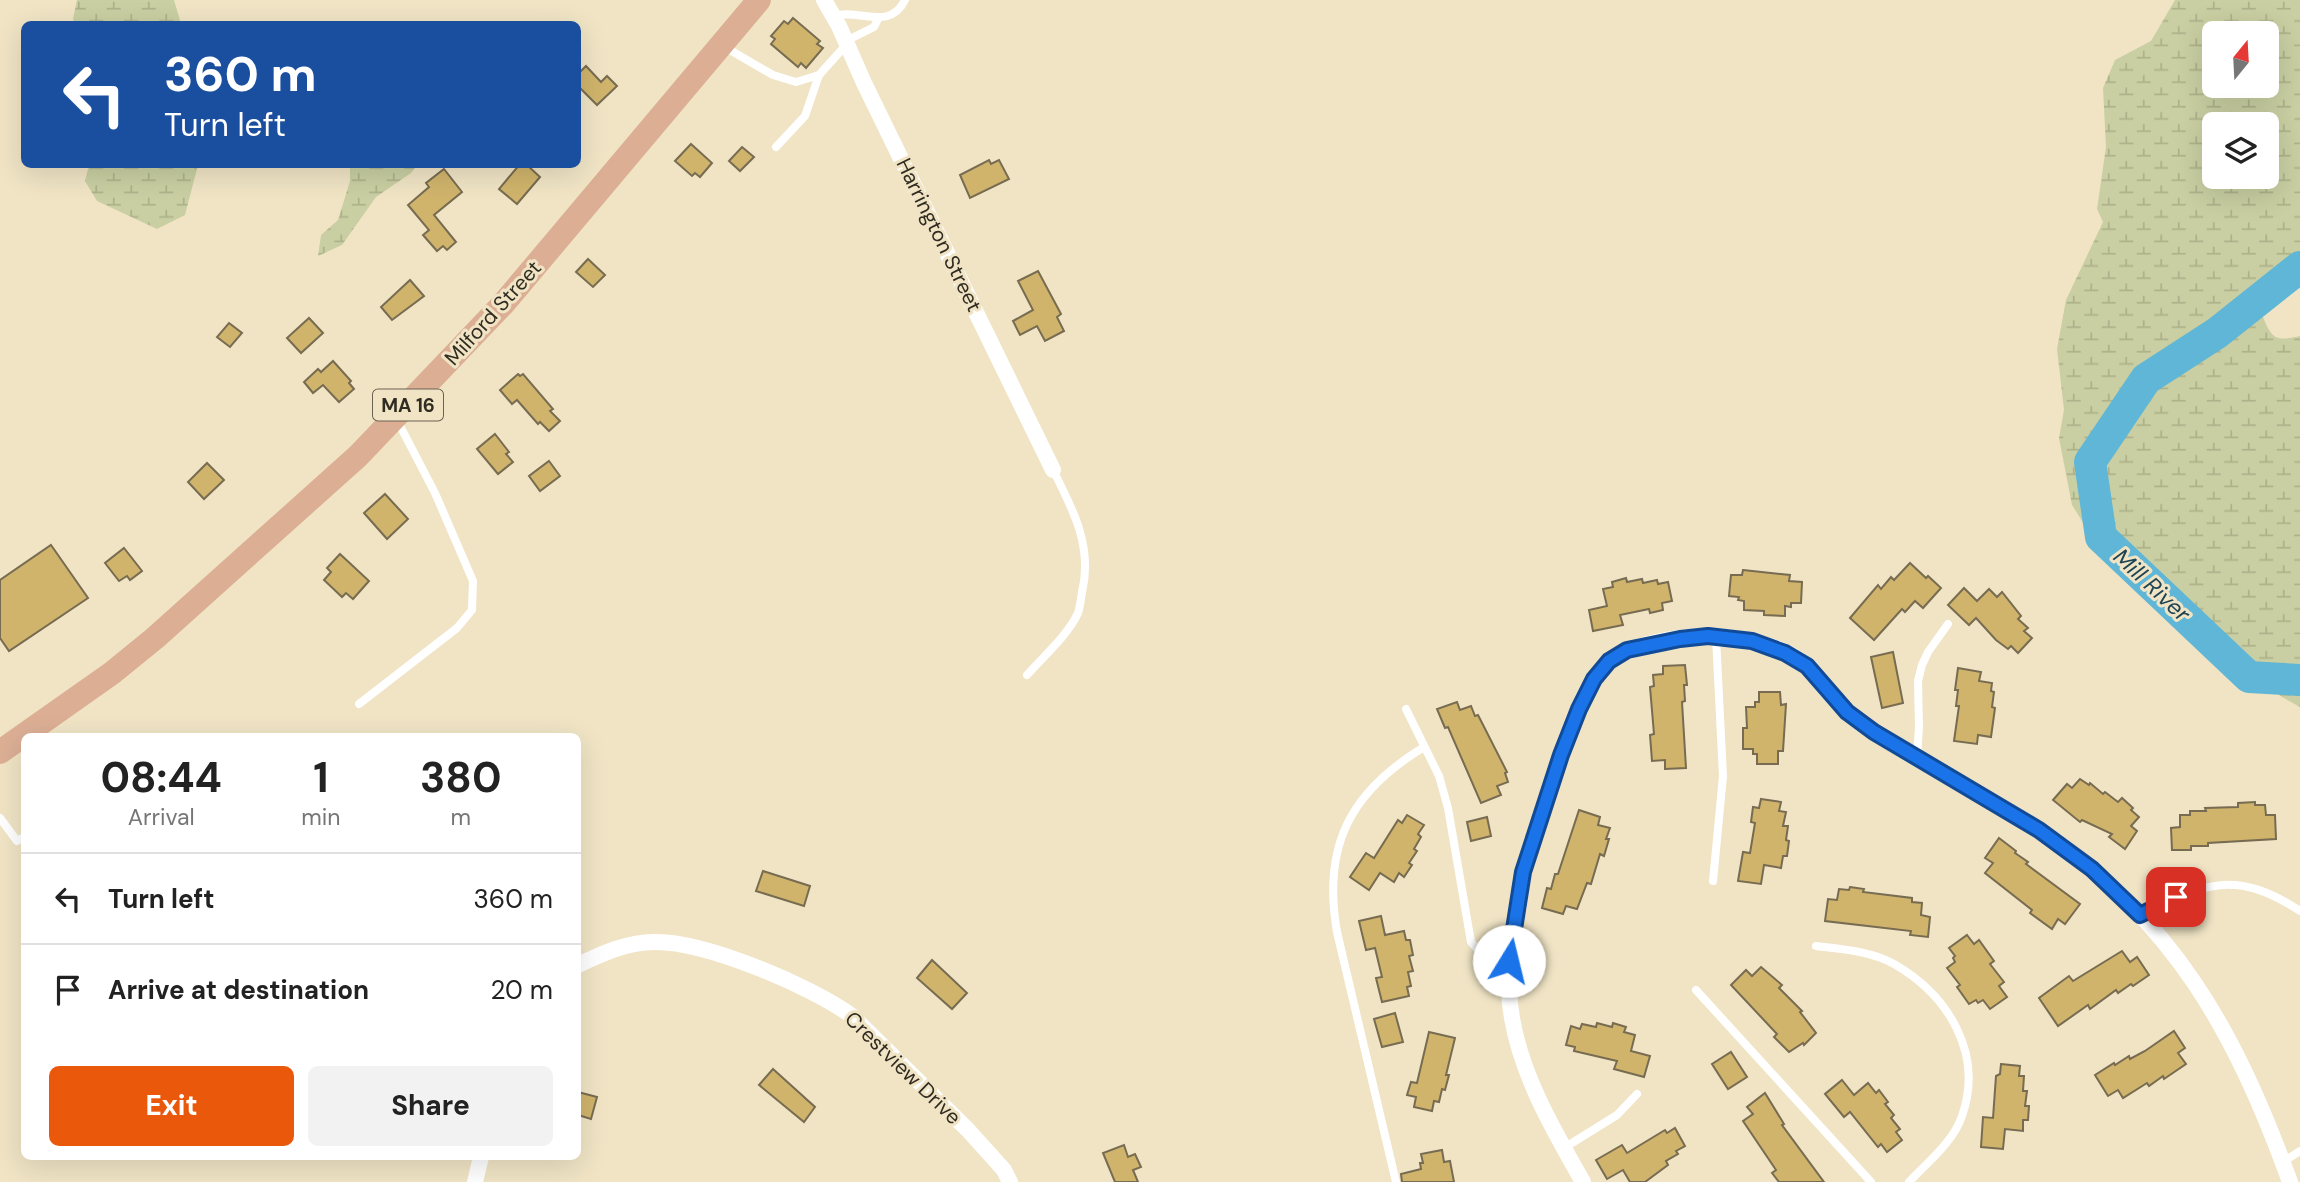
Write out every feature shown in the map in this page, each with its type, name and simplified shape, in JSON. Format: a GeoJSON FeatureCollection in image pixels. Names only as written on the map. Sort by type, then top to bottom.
{"type":"FeatureCollection","features":[{"type":"Feature","properties":{"kind":"main road","name":"Milford Street"},"geometry":{"type":"LineString","coordinates":[[27,733],[112,673],[155,638],[358,456],[396,418],[545,255],[759,0]]}},
{"type":"Feature","properties":{"kind":"main road","name":"Milford Street"},"geometry":{"type":"LineString","coordinates":[[0,752],[21,737]]}},
{"type":"Feature","properties":{"kind":"street","name":"Harrington Street"},"geometry":{"type":"LineString","coordinates":[[824,0],[1053,470]]}},
{"type":"Feature","properties":{"kind":"street"},"geometry":{"type":"LineString","coordinates":[[1583,1182],[1537,1096],[1512,1020],[1509,961],[1523,872],[1561,755],[1594,679],[1609,661],[1627,650],[1680,639],[1716,637],[1752,641],[1785,653],[1807,666],[1847,712],[1874,732],[2039,830],[2092,869],[2140,915],[2192,976],[2213,1009],[2258,1098],[2290,1182]]}},
{"type":"Feature","properties":{"kind":"street","name":"Crestview Drive"},"geometry":{"type":"LineString","coordinates":[[581,964],[624,946],[654,942],[680,945],[727,958],[808,988],[852,1016],[968,1130],[1004,1170],[1010,1182]]}},
{"type":"Feature","properties":{"kind":"street"},"geometry":{"type":"LineString","coordinates":[[475,1182],[480,1160]]}},
{"type":"Feature","properties":{"kind":"lane"},"geometry":{"type":"LineString","coordinates":[[834,16],[846,12],[878,19],[887,18],[895,13],[905,0]]}},
{"type":"Feature","properties":{"kind":"lane"},"geometry":{"type":"LineString","coordinates":[[775,147],[805,116],[818,75],[846,43],[874,27],[878,19]]}},
{"type":"Feature","properties":{"kind":"lane"},"geometry":{"type":"LineString","coordinates":[[722,45],[773,75],[796,82],[818,75]]}},
{"type":"Feature","properties":{"kind":"lane"},"geometry":{"type":"LineString","coordinates":[[359,704],[457,628],[472,610],[473,581],[436,493],[396,418]]}},
{"type":"Feature","properties":{"kind":"lane"},"geometry":{"type":"LineString","coordinates":[[1027,675],[1057,642],[1077,613],[1085,580],[1084,539],[1074,511],[1053,470]]}},
{"type":"Feature","properties":{"kind":"lane"},"geometry":{"type":"LineString","coordinates":[[1917,756],[1918,681],[1928,652],[1948,624]]}},
{"type":"Feature","properties":{"kind":"lane"},"geometry":{"type":"LineString","coordinates":[[1713,881],[1723,776],[1716,637]]}},
{"type":"Feature","properties":{"kind":"lane"},"geometry":{"type":"LineString","coordinates":[[1406,709],[1439,776],[1448,808],[1471,942],[1477,949],[1509,961]]}},
{"type":"Feature","properties":{"kind":"lane"},"geometry":{"type":"LineString","coordinates":[[1396,1182],[1338,932],[1332,903],[1332,877],[1336,850],[1347,824],[1365,797],[1397,764],[1424,747]]}},
{"type":"Feature","properties":{"kind":"lane"},"geometry":{"type":"LineString","coordinates":[[0,818],[17,841],[21,839]]}},
{"type":"Feature","properties":{"kind":"lane"},"geometry":{"type":"LineString","coordinates":[[2140,915],[2185,893],[2213,885],[2238,884],[2276,895],[2300,911]]}},
{"type":"Feature","properties":{"kind":"lane"},"geometry":{"type":"LineString","coordinates":[[1816,946],[1866,954],[1893,963],[1925,985],[1948,1012],[1963,1039],[1969,1067],[1962,1117],[1949,1139],[1909,1182]]}},
{"type":"Feature","properties":{"kind":"lane"},"geometry":{"type":"LineString","coordinates":[[1696,990],[1871,1182]]}},
{"type":"Feature","properties":{"kind":"lane"},"geometry":{"type":"LineString","coordinates":[[1564,1148],[1617,1115],[1637,1094]]}},
{"type":"Feature","properties":{"kind":"lane"},"geometry":{"type":"LineString","coordinates":[[2283,1162],[2300,1151]]}},
{"type":"Feature","properties":{"kind":"green space"},"geometry":{"type":"Polygon","coordinates":[[[77,0],[174,0],[180,21],[74,21],[77,0]]]}},
{"type":"Feature","properties":{"kind":"green space"},"geometry":{"type":"Polygon","coordinates":[[[2175,0],[2300,0],[2300,270],[2269,300],[2262,315],[2268,329],[2275,336],[2300,336],[2300,707],[2257,678],[2171,598],[2123,570],[2097,545],[2072,505],[2059,438],[2064,410],[2057,349],[2066,300],[2103,222],[2097,209],[2106,147],[2103,88],[2115,60],[2151,41],[2175,0]]]}},
{"type":"Feature","properties":{"kind":"green space"},"geometry":{"type":"Polygon","coordinates":[[[88,168],[197,168],[185,215],[157,229],[97,201],[85,181],[88,168]]]}},
{"type":"Feature","properties":{"kind":"green space"},"geometry":{"type":"Polygon","coordinates":[[[350,168],[415,168],[376,197],[342,245],[318,256],[321,235],[338,220],[350,181],[350,168]]]}},
{"type":"Feature","properties":{"kind":"building"},"geometry":{"type":"Polygon","coordinates":[[[793,18],[820,41],[817,44],[823,48],[806,68],[801,63],[798,67],[771,44],[775,39],[771,36],[784,21],[788,24],[793,18]]]}},
{"type":"Feature","properties":{"kind":"building"},"geometry":{"type":"Polygon","coordinates":[[[586,66],[601,82],[607,76],[617,86],[597,105],[581,89],[581,71],[586,66]]]}},
{"type":"Feature","properties":{"kind":"building"},"geometry":{"type":"Polygon","coordinates":[[[691,144],[712,163],[700,177],[695,173],[692,176],[675,161],[691,144]]]}},
{"type":"Feature","properties":{"kind":"building"},"geometry":{"type":"Polygon","coordinates":[[[742,147],[754,157],[740,171],[729,161],[742,147]]]}},
{"type":"Feature","properties":{"kind":"building"},"geometry":{"type":"Polygon","coordinates":[[[989,160],[991,164],[999,160],[1009,179],[970,198],[960,175],[989,160]]]}},
{"type":"Feature","properties":{"kind":"building"},"geometry":{"type":"Polygon","coordinates":[[[517,168],[530,168],[540,177],[517,204],[499,189],[517,168]]]}},
{"type":"Feature","properties":{"kind":"building"},"geometry":{"type":"Polygon","coordinates":[[[444,169],[462,192],[434,215],[456,242],[447,250],[443,246],[437,251],[423,235],[429,230],[408,205],[429,187],[426,183],[444,169]]]}},
{"type":"Feature","properties":{"kind":"building"},"geometry":{"type":"Polygon","coordinates":[[[588,259],[605,275],[593,287],[576,272],[588,259]]]}},
{"type":"Feature","properties":{"kind":"building"},"geometry":{"type":"Polygon","coordinates":[[[1038,271],[1061,314],[1057,317],[1064,331],[1045,341],[1037,326],[1020,335],[1013,321],[1033,310],[1018,281],[1038,271]]]}},
{"type":"Feature","properties":{"kind":"building"},"geometry":{"type":"Polygon","coordinates":[[[410,280],[424,296],[392,320],[381,307],[410,280]]]}},
{"type":"Feature","properties":{"kind":"building"},"geometry":{"type":"Polygon","coordinates":[[[309,318],[323,333],[301,353],[287,338],[309,318]]]}},
{"type":"Feature","properties":{"kind":"building"},"geometry":{"type":"Polygon","coordinates":[[[229,323],[242,333],[230,347],[217,337],[229,323]]]}},
{"type":"Feature","properties":{"kind":"building"},"geometry":{"type":"Polygon","coordinates":[[[333,361],[351,381],[349,383],[354,389],[339,402],[323,385],[313,393],[304,382],[318,369],[321,372],[333,361]]]}},
{"type":"Feature","properties":{"kind":"building"},"geometry":{"type":"Polygon","coordinates":[[[518,374],[523,374],[560,421],[549,431],[540,422],[538,424],[517,400],[512,404],[500,390],[518,374]]]}},
{"type":"Feature","properties":{"kind":"building"},"geometry":{"type":"Polygon","coordinates":[[[495,434],[513,462],[498,474],[477,449],[495,434]]]}},
{"type":"Feature","properties":{"kind":"building"},"geometry":{"type":"Polygon","coordinates":[[[549,461],[560,476],[540,491],[529,476],[549,461]]]}},
{"type":"Feature","properties":{"kind":"building"},"geometry":{"type":"Polygon","coordinates":[[[207,463],[224,480],[204,499],[188,482],[207,463]]]}},
{"type":"Feature","properties":{"kind":"building"},"geometry":{"type":"Polygon","coordinates":[[[385,494],[408,519],[387,539],[364,513],[385,494]]]}},
{"type":"Feature","properties":{"kind":"building"},"geometry":{"type":"Polygon","coordinates":[[[51,545],[88,598],[9,651],[0,638],[0,580],[51,545]]]}},
{"type":"Feature","properties":{"kind":"building"},"geometry":{"type":"Polygon","coordinates":[[[124,548],[142,571],[130,580],[127,576],[119,581],[105,563],[124,548]]]}},
{"type":"Feature","properties":{"kind":"building"},"geometry":{"type":"Polygon","coordinates":[[[340,554],[369,581],[353,599],[346,593],[342,597],[324,580],[331,572],[327,568],[340,554]]]}},
{"type":"Feature","properties":{"kind":"building"},"geometry":{"type":"Polygon","coordinates":[[[1910,563],[1941,588],[1923,608],[1915,601],[1905,612],[1902,609],[1874,640],[1850,618],[1878,585],[1881,589],[1891,577],[1894,580],[1910,563]]]}},
{"type":"Feature","properties":{"kind":"building"},"geometry":{"type":"Polygon","coordinates":[[[1743,570],[1790,575],[1789,581],[1802,582],[1801,603],[1785,606],[1785,616],[1744,610],[1744,601],[1738,600],[1739,597],[1729,596],[1731,575],[1742,575],[1743,570]]]}},
{"type":"Feature","properties":{"kind":"building"},"geometry":{"type":"Polygon","coordinates":[[[1626,578],[1627,582],[1642,579],[1643,583],[1657,580],[1658,584],[1668,582],[1672,601],[1662,603],[1663,610],[1650,613],[1649,609],[1620,615],[1623,625],[1593,631],[1589,610],[1607,606],[1603,589],[1613,587],[1612,582],[1626,578]]]}},
{"type":"Feature","properties":{"kind":"building"},"geometry":{"type":"Polygon","coordinates":[[[1964,588],[1977,601],[1989,589],[1997,597],[2002,592],[2021,616],[2018,619],[2028,628],[2024,631],[2032,638],[2018,653],[2011,646],[2008,649],[1996,640],[1976,618],[1969,625],[1948,605],[1964,588]]]}},
{"type":"Feature","properties":{"kind":"building"},"geometry":{"type":"Polygon","coordinates":[[[1893,652],[1903,703],[1882,708],[1871,657],[1893,652]]]}},
{"type":"Feature","properties":{"kind":"building"},"geometry":{"type":"Polygon","coordinates":[[[1685,665],[1687,685],[1684,685],[1685,701],[1682,702],[1686,768],[1665,769],[1665,760],[1652,761],[1650,735],[1654,734],[1650,687],[1654,686],[1653,675],[1663,674],[1663,666],[1685,665]]]}},
{"type":"Feature","properties":{"kind":"building"},"geometry":{"type":"Polygon","coordinates":[[[1958,668],[1981,672],[1979,681],[1992,683],[1992,707],[1995,708],[1991,737],[1978,735],[1977,744],[1954,741],[1959,706],[1956,706],[1958,690],[1955,690],[1958,668]]]}},
{"type":"Feature","properties":{"kind":"building"},"geometry":{"type":"Polygon","coordinates":[[[1759,692],[1780,692],[1781,705],[1786,704],[1783,751],[1778,751],[1778,764],[1757,764],[1757,754],[1753,754],[1753,749],[1743,749],[1743,728],[1747,728],[1746,707],[1755,707],[1755,702],[1759,702],[1759,692]]]}},
{"type":"Feature","properties":{"kind":"building"},"geometry":{"type":"Polygon","coordinates":[[[1457,702],[1460,710],[1471,706],[1475,716],[1478,715],[1507,772],[1508,782],[1497,786],[1501,795],[1481,803],[1448,727],[1445,728],[1437,709],[1457,702]]]}},
{"type":"Feature","properties":{"kind":"building"},"geometry":{"type":"Polygon","coordinates":[[[2080,779],[2118,802],[2122,798],[2139,817],[2131,826],[2137,831],[2125,849],[2109,837],[2112,834],[2082,820],[2080,822],[2053,800],[2067,784],[2072,788],[2080,779]]]}},
{"type":"Feature","properties":{"kind":"building"},"geometry":{"type":"Polygon","coordinates":[[[1761,799],[1781,802],[1779,811],[1786,812],[1783,826],[1788,826],[1787,856],[1783,856],[1781,868],[1764,865],[1761,884],[1738,881],[1743,852],[1750,853],[1755,823],[1751,822],[1753,807],[1759,808],[1761,799]]]}},
{"type":"Feature","properties":{"kind":"building"},"geometry":{"type":"Polygon","coordinates":[[[2255,802],[2255,805],[2265,805],[2266,815],[2275,815],[2276,839],[2208,843],[2208,846],[2191,846],[2191,850],[2172,850],[2171,828],[2180,827],[2180,815],[2190,815],[2190,811],[2206,811],[2205,808],[2238,807],[2238,803],[2255,802]]]}},
{"type":"Feature","properties":{"kind":"building"},"geometry":{"type":"Polygon","coordinates":[[[1579,810],[1600,817],[1598,825],[1610,828],[1606,839],[1609,839],[1604,856],[1600,854],[1591,884],[1587,883],[1577,909],[1566,906],[1563,914],[1542,908],[1547,888],[1551,889],[1555,874],[1558,874],[1579,810]]]}},
{"type":"Feature","properties":{"kind":"building"},"geometry":{"type":"Polygon","coordinates":[[[1407,815],[1424,825],[1418,834],[1421,837],[1414,849],[1417,851],[1409,863],[1412,865],[1404,877],[1399,873],[1394,882],[1380,873],[1369,890],[1350,877],[1366,853],[1374,858],[1398,820],[1402,823],[1407,815]]]}},
{"type":"Feature","properties":{"kind":"building"},"geometry":{"type":"Polygon","coordinates":[[[1487,817],[1491,836],[1471,841],[1467,822],[1487,817]]]}},
{"type":"Feature","properties":{"kind":"building"},"geometry":{"type":"Polygon","coordinates":[[[1999,838],[2028,862],[2026,864],[2080,904],[2065,924],[2058,919],[2052,929],[1985,873],[1993,863],[1985,858],[1999,838]]]}},
{"type":"Feature","properties":{"kind":"building"},"geometry":{"type":"Polygon","coordinates":[[[763,871],[810,886],[804,906],[756,891],[763,871]]]}},
{"type":"Feature","properties":{"kind":"building"},"geometry":{"type":"Polygon","coordinates":[[[1850,887],[1864,889],[1863,892],[1912,898],[1912,902],[1922,903],[1921,915],[1930,917],[1928,937],[1910,935],[1911,931],[1825,921],[1828,899],[1837,900],[1839,889],[1849,890],[1850,887]]]}},
{"type":"Feature","properties":{"kind":"building"},"geometry":{"type":"Polygon","coordinates":[[[1381,916],[1385,935],[1404,931],[1406,940],[1410,940],[1413,955],[1409,956],[1413,971],[1408,972],[1411,986],[1407,987],[1409,996],[1382,1002],[1376,978],[1382,977],[1375,948],[1366,950],[1359,921],[1381,916]]]}},
{"type":"Feature","properties":{"kind":"building"},"geometry":{"type":"Polygon","coordinates":[[[1967,935],[1974,944],[1979,940],[1994,961],[1990,964],[2004,982],[1999,986],[2007,997],[1990,1009],[1983,1000],[1969,1004],[1957,987],[1960,985],[1947,968],[1955,962],[1955,956],[1949,948],[1967,935]]]}},
{"type":"Feature","properties":{"kind":"building"},"geometry":{"type":"Polygon","coordinates":[[[2122,951],[2130,962],[2137,957],[2149,975],[2118,993],[2116,990],[2090,1009],[2088,1005],[2058,1026],[2039,998],[2069,976],[2073,981],[2122,951]]]}},
{"type":"Feature","properties":{"kind":"building"},"geometry":{"type":"Polygon","coordinates":[[[932,960],[967,993],[952,1009],[917,978],[932,960]]]}},
{"type":"Feature","properties":{"kind":"building"},"geometry":{"type":"Polygon","coordinates":[[[1761,967],[1782,985],[1779,988],[1802,1011],[1800,1012],[1816,1033],[1804,1045],[1803,1043],[1789,1052],[1774,1037],[1777,1034],[1731,985],[1746,970],[1752,976],[1761,967]]]}},
{"type":"Feature","properties":{"kind":"building"},"geometry":{"type":"Polygon","coordinates":[[[1395,1013],[1403,1042],[1382,1047],[1374,1019],[1395,1013]]]}},
{"type":"Feature","properties":{"kind":"building"},"geometry":{"type":"Polygon","coordinates":[[[1597,1023],[1612,1027],[1613,1023],[1626,1027],[1624,1032],[1635,1035],[1631,1051],[1650,1056],[1644,1077],[1614,1069],[1617,1061],[1574,1051],[1575,1047],[1566,1045],[1571,1026],[1580,1029],[1582,1024],[1596,1027],[1597,1023]]]}},
{"type":"Feature","properties":{"kind":"building"},"geometry":{"type":"Polygon","coordinates":[[[2174,1031],[2185,1048],[2178,1053],[2186,1064],[2164,1079],[2163,1076],[2149,1086],[2147,1083],[2123,1098],[2118,1090],[2108,1096],[2095,1075],[2114,1063],[2115,1065],[2129,1056],[2130,1059],[2145,1051],[2174,1031]]]}},
{"type":"Feature","properties":{"kind":"building"},"geometry":{"type":"Polygon","coordinates":[[[1429,1032],[1455,1038],[1445,1090],[1442,1089],[1439,1102],[1434,1101],[1432,1111],[1414,1107],[1416,1097],[1407,1095],[1411,1082],[1417,1083],[1429,1032]]]}},
{"type":"Feature","properties":{"kind":"building"},"geometry":{"type":"Polygon","coordinates":[[[1731,1052],[1747,1077],[1728,1089],[1712,1064],[1731,1052]]]}},
{"type":"Feature","properties":{"kind":"building"},"geometry":{"type":"Polygon","coordinates":[[[2001,1064],[2020,1066],[2019,1076],[2024,1076],[2023,1091],[2027,1091],[2025,1106],[2029,1106],[2028,1120],[2023,1120],[2023,1131],[2005,1129],[2003,1149],[1981,1147],[1983,1117],[1993,1118],[1996,1076],[2000,1074],[2001,1064]]]}},
{"type":"Feature","properties":{"kind":"building"},"geometry":{"type":"Polygon","coordinates":[[[773,1069],[815,1107],[804,1122],[759,1085],[773,1069]]]}},
{"type":"Feature","properties":{"kind":"building"},"geometry":{"type":"Polygon","coordinates":[[[1842,1080],[1854,1095],[1868,1083],[1876,1093],[1879,1090],[1888,1102],[1885,1104],[1894,1115],[1891,1118],[1900,1129],[1896,1132],[1902,1140],[1887,1152],[1881,1144],[1878,1147],[1850,1112],[1844,1117],[1825,1094],[1842,1080]]]}},
{"type":"Feature","properties":{"kind":"building"},"geometry":{"type":"Polygon","coordinates":[[[581,1093],[597,1097],[591,1119],[581,1116],[581,1093]]]}},
{"type":"Feature","properties":{"kind":"building"},"geometry":{"type":"Polygon","coordinates":[[[1765,1093],[1784,1124],[1782,1125],[1824,1182],[1779,1182],[1772,1173],[1776,1170],[1743,1121],[1753,1114],[1747,1107],[1765,1093]]]}},
{"type":"Feature","properties":{"kind":"building"},"geometry":{"type":"Polygon","coordinates":[[[1675,1128],[1685,1146],[1666,1161],[1668,1165],[1645,1182],[1630,1182],[1623,1170],[1607,1179],[1596,1160],[1622,1145],[1627,1153],[1665,1130],[1667,1133],[1675,1128]]]}},
{"type":"Feature","properties":{"kind":"building"},"geometry":{"type":"Polygon","coordinates":[[[1124,1145],[1128,1157],[1135,1154],[1141,1167],[1133,1170],[1138,1182],[1115,1182],[1103,1153],[1124,1145]]]}},
{"type":"Feature","properties":{"kind":"building"},"geometry":{"type":"Polygon","coordinates":[[[1442,1150],[1444,1162],[1450,1161],[1454,1182],[1402,1182],[1401,1174],[1421,1169],[1421,1154],[1442,1150]]]}},
{"type":"Feature","properties":{"kind":"waterway","name":"Mill River"},"geometry":{"type":"LineString","coordinates":[[2300,267],[2217,333],[2146,379],[2090,462],[2101,537],[2249,677],[2300,680]]}},
{"type":"Feature","properties":{"kind":"route"},"geometry":{"type":"LineString","coordinates":[[1509,961],[1523,872],[1561,755],[1594,679],[1609,661],[1627,650],[1708,636],[1752,641],[1785,653],[1807,666],[1847,712],[1874,732],[2039,830],[2092,869],[2140,915],[2176,897]]}}]}
